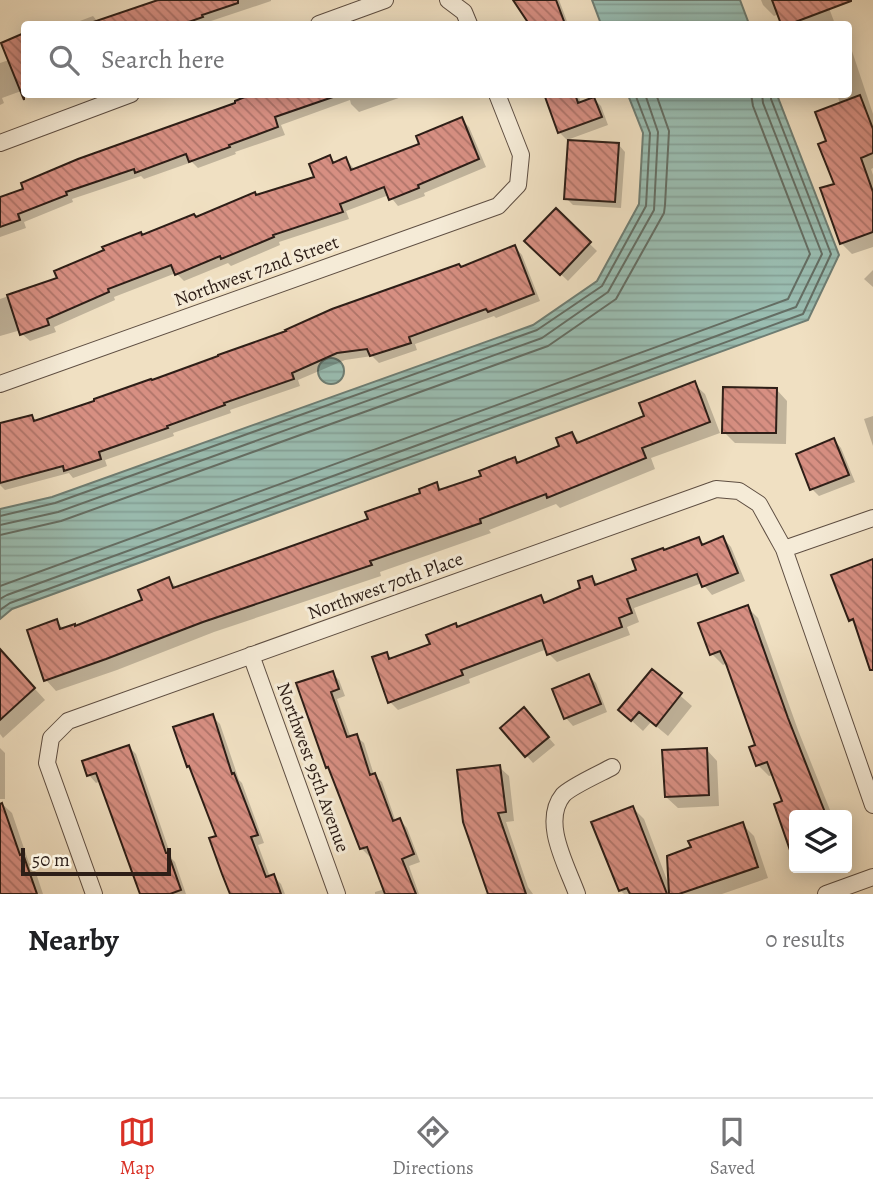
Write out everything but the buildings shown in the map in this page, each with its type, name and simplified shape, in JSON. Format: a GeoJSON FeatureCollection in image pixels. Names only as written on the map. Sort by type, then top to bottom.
{"type":"FeatureCollection","features":[{"type":"Feature","properties":{"kind":"street"},"geometry":{"type":"LineString","coordinates":[[327,21],[385,0]]}},
{"type":"Feature","properties":{"kind":"street"},"geometry":{"type":"LineString","coordinates":[[448,0],[464,12],[467,21]]}},
{"type":"Feature","properties":{"kind":"street"},"geometry":{"type":"LineString","coordinates":[[0,143],[120,98]]}},
{"type":"Feature","properties":{"kind":"street","name":"Northwest 72nd Street"},"geometry":{"type":"LineString","coordinates":[[0,384],[498,206],[518,186],[521,155],[498,98]]}},
{"type":"Feature","properties":{"kind":"street","name":"Northwest 70th Place"},"geometry":{"type":"LineString","coordinates":[[94,894],[47,763],[51,738],[68,721],[716,489],[739,491],[759,504],[784,549]]}},
{"type":"Feature","properties":{"kind":"street"},"geometry":{"type":"LineString","coordinates":[[873,518],[784,549],[873,804]]}},
{"type":"Feature","properties":{"kind":"street","name":"Northwest 95th Avenue"},"geometry":{"type":"LineString","coordinates":[[251,654],[337,894]]}},
{"type":"Feature","properties":{"kind":"street"},"geometry":{"type":"LineString","coordinates":[[577,894],[554,831],[555,810],[564,793],[611,767]]}},
{"type":"Feature","properties":{"kind":"street"},"geometry":{"type":"LineString","coordinates":[[826,894],[873,877]]}},
{"type":"Feature","properties":{"kind":"water"},"geometry":{"type":"Polygon","coordinates":[[[592,0],[740,0],[748,21],[600,21],[592,0]]]}},
{"type":"Feature","properties":{"kind":"water"},"geometry":{"type":"Polygon","coordinates":[[[629,98],[778,98],[839,255],[808,320],[12,609],[0,619],[0,509],[52,497],[533,325],[597,281],[639,204],[643,133],[629,98]]]}},
{"type":"Feature","properties":{"kind":"water"},"geometry":{"type":"Polygon","coordinates":[[[331,358],[340,362],[344,371],[340,380],[331,384],[322,380],[318,371],[322,362],[331,358]]]}}]}
